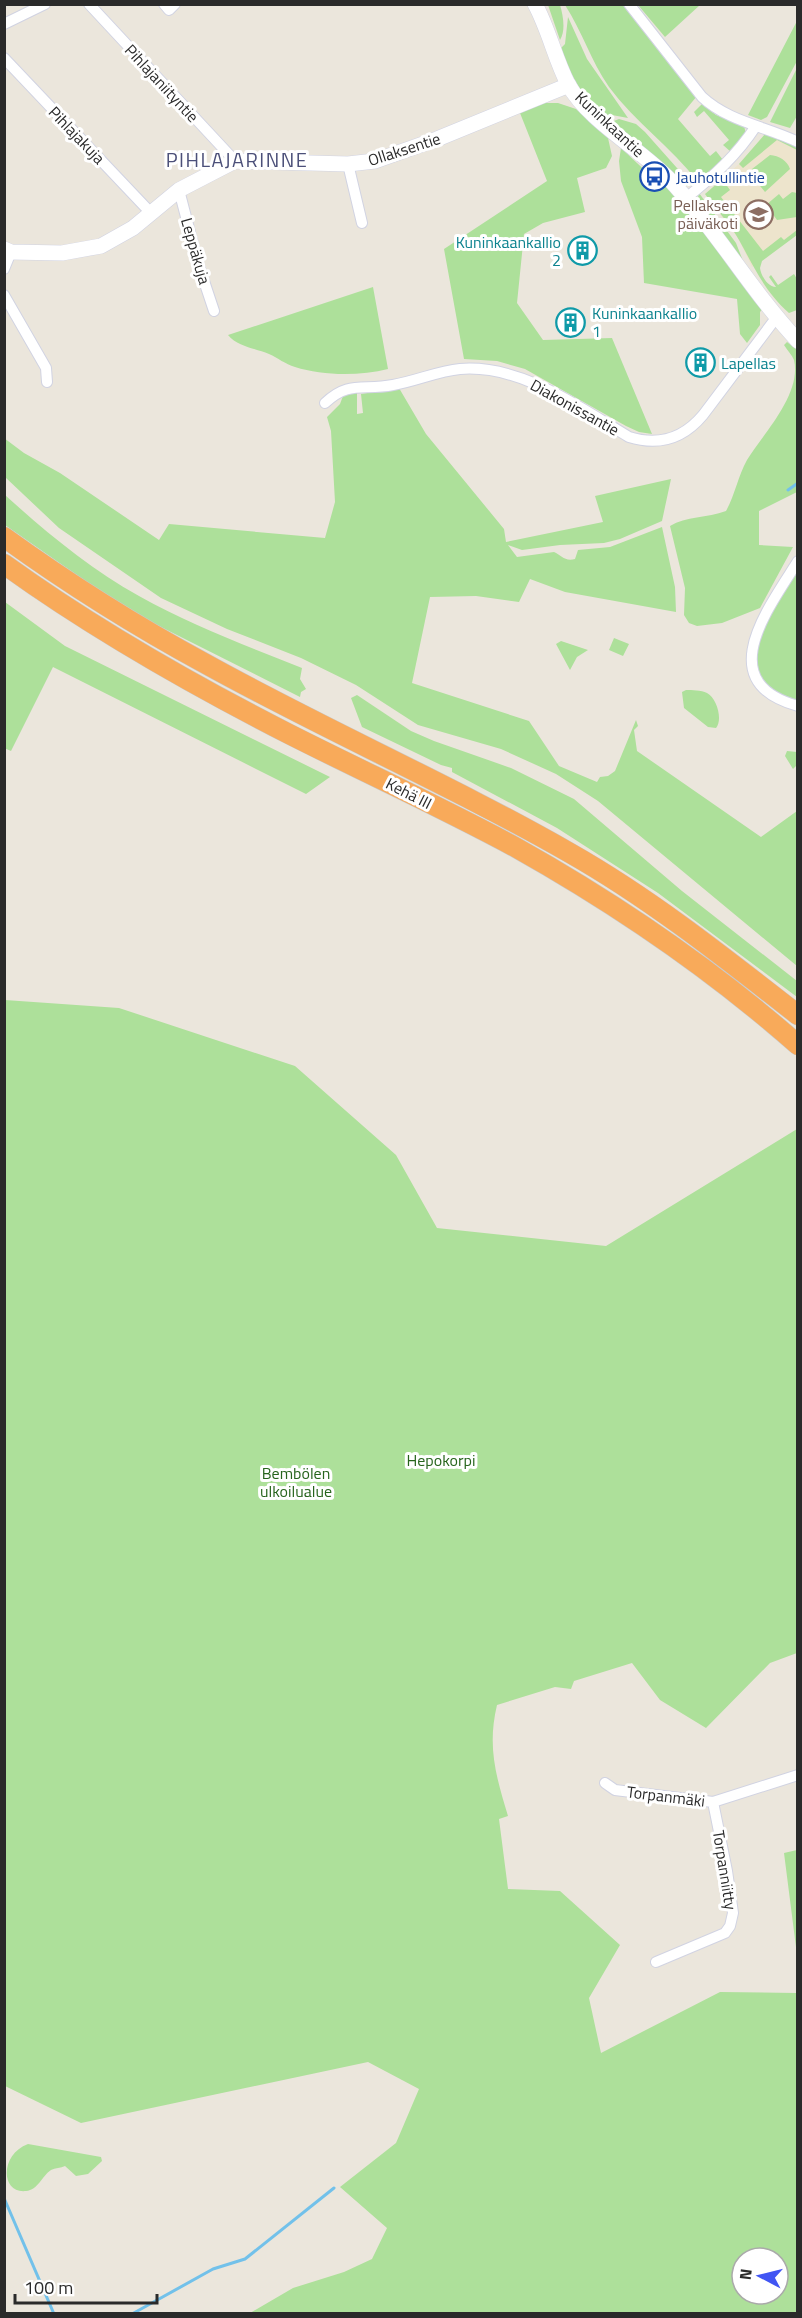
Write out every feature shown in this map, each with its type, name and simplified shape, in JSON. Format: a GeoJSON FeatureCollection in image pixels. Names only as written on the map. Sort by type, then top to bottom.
{"type":"FeatureCollection","features":[{"type":"Feature","properties":{"kind":"highway","name":"Kehä III"},"geometry":{"type":"LineString","coordinates":[[4,537],[123,616],[207,665],[484,805],[572,854],[658,909],[798,1016]]}},
{"type":"Feature","properties":{"kind":"highway","name":"Kehä III"},"geometry":{"type":"LineString","coordinates":[[4,564],[176,674],[290,735],[474,826],[549,868],[611,906],[720,981],[798,1045]]}},
{"type":"Feature","properties":{"kind":"street"},"geometry":{"type":"LineString","coordinates":[[4,24],[45,4]]}},
{"type":"Feature","properties":{"kind":"street","name":"Pihlajaniityntie"},"geometry":{"type":"LineString","coordinates":[[89,4],[235,161]]}},
{"type":"Feature","properties":{"kind":"street"},"geometry":{"type":"LineString","coordinates":[[164,4],[169,10],[175,4]]}},
{"type":"Feature","properties":{"kind":"street","name":"Kuninkaantie"},"geometry":{"type":"LineString","coordinates":[[535,4],[569,85],[585,105],[660,170],[686,198],[776,318],[798,341]]}},
{"type":"Feature","properties":{"kind":"street"},"geometry":{"type":"LineString","coordinates":[[629,4],[702,98],[715,109],[798,142]]}},
{"type":"Feature","properties":{"kind":"street","name":"Pihlajakuja"},"geometry":{"type":"LineString","coordinates":[[4,58],[150,212]]}},
{"type":"Feature","properties":{"kind":"street","name":"Ollaksentie"},"geometry":{"type":"LineString","coordinates":[[8,250],[62,253],[101,246],[133,228],[179,190],[235,161],[348,164],[393,156],[569,85]]}},
{"type":"Feature","properties":{"kind":"street"},"geometry":{"type":"LineString","coordinates":[[686,198],[730,162],[756,126]]}},
{"type":"Feature","properties":{"kind":"street"},"geometry":{"type":"LineString","coordinates":[[348,164],[362,223]]}},
{"type":"Feature","properties":{"kind":"street","name":"Leppäkuja"},"geometry":{"type":"LineString","coordinates":[[179,190],[198,263],[214,311]]}},
{"type":"Feature","properties":{"kind":"street"},"geometry":{"type":"LineString","coordinates":[[4,269],[8,250]]}},
{"type":"Feature","properties":{"kind":"street"},"geometry":{"type":"LineString","coordinates":[[4,295],[46,368],[47,382]]}},
{"type":"Feature","properties":{"kind":"street","name":"Diakonissantie"},"geometry":{"type":"LineString","coordinates":[[325,403],[337,392],[350,387],[392,386],[460,369],[481,370],[520,377],[628,436],[644,441],[674,438],[694,426],[703,416],[776,318]]}},
{"type":"Feature","properties":{"kind":"street"},"geometry":{"type":"LineString","coordinates":[[798,561],[764,617],[750,651],[751,668],[758,683],[769,694],[781,701],[798,706]]}},
{"type":"Feature","properties":{"kind":"street","name":"Torpanmäki"},"geometry":{"type":"LineString","coordinates":[[605,1783],[615,1790],[712,1802],[798,1775]]}},
{"type":"Feature","properties":{"kind":"street","name":"Torpanniitty"},"geometry":{"type":"LineString","coordinates":[[656,1962],[725,1933],[730,1926],[733,1913],[727,1871],[712,1802]]}},
{"type":"Feature","properties":{"kind":"shaded area","name":"Pellaksen päiväkoti"},"geometry":{"type":"Polygon","coordinates":[[[766,133],[797,146],[797,234],[752,267],[738,238],[705,194],[739,164],[766,133]]]}},
{"type":"Feature","properties":{"kind":"green space"},"geometry":{"type":"Polygon","coordinates":[[[548,5],[560,5],[563,27],[560,40],[548,5]]]}},
{"type":"Feature","properties":{"kind":"green space"},"geometry":{"type":"Polygon","coordinates":[[[565,5],[626,5],[697,96],[678,119],[710,156],[716,151],[723,160],[698,182],[609,87],[565,5]]]}},
{"type":"Feature","properties":{"kind":"green space"},"geometry":{"type":"Polygon","coordinates":[[[638,5],[700,5],[665,37],[638,5]]]}},
{"type":"Feature","properties":{"kind":"green space"},"geometry":{"type":"Polygon","coordinates":[[[568,17],[587,59],[628,118],[612,115],[605,118],[584,95],[573,77],[560,49],[565,44],[568,17]]]}},
{"type":"Feature","properties":{"kind":"green space"},"geometry":{"type":"Polygon","coordinates":[[[797,21],[797,61],[767,117],[761,120],[748,115],[797,21]]]}},
{"type":"Feature","properties":{"kind":"green space"},"geometry":{"type":"Polygon","coordinates":[[[797,68],[797,116],[790,128],[770,122],[797,68]]]}},
{"type":"Feature","properties":{"kind":"green space"},"geometry":{"type":"Polygon","coordinates":[[[541,103],[558,103],[576,109],[608,138],[612,156],[606,168],[577,178],[585,212],[543,223],[524,234],[517,303],[543,340],[612,338],[652,434],[639,432],[626,426],[525,369],[497,361],[464,359],[444,249],[547,181],[520,113],[541,103]]]}},
{"type":"Feature","properties":{"kind":"green space"},"geometry":{"type":"Polygon","coordinates":[[[702,104],[716,115],[744,126],[746,134],[731,152],[723,145],[729,140],[704,111],[697,117],[694,112],[702,104]]]}},
{"type":"Feature","properties":{"kind":"green space"},"geometry":{"type":"Polygon","coordinates":[[[619,119],[636,124],[645,132],[693,186],[684,186],[611,122],[619,119]]]}},
{"type":"Feature","properties":{"kind":"green space"},"geometry":{"type":"Polygon","coordinates":[[[766,133],[797,146],[797,150],[777,140],[743,168],[739,164],[766,133]]]}},
{"type":"Feature","properties":{"kind":"green space"},"geometry":{"type":"Polygon","coordinates":[[[621,148],[653,178],[663,178],[763,308],[760,312],[760,325],[747,343],[740,334],[737,299],[644,283],[642,237],[621,181],[619,161],[621,148]]]}},
{"type":"Feature","properties":{"kind":"green space"},"geometry":{"type":"Polygon","coordinates":[[[770,155],[782,159],[790,169],[765,192],[752,176],[752,169],[770,155]]]}},
{"type":"Feature","properties":{"kind":"green space"},"geometry":{"type":"Polygon","coordinates":[[[734,169],[738,172],[725,183],[730,190],[721,197],[763,251],[781,237],[784,240],[797,230],[797,235],[762,261],[760,268],[765,280],[773,287],[776,287],[769,277],[771,275],[778,285],[794,274],[797,279],[797,310],[789,313],[773,297],[735,234],[705,194],[734,169]]]}},
{"type":"Feature","properties":{"kind":"green space"},"geometry":{"type":"Polygon","coordinates":[[[792,192],[797,193],[797,217],[777,220],[766,205],[779,194],[783,199],[792,192]]]}},
{"type":"Feature","properties":{"kind":"green space"},"geometry":{"type":"Polygon","coordinates":[[[699,193],[736,243],[745,266],[697,201],[699,193]]]}},
{"type":"Feature","properties":{"kind":"green space"},"geometry":{"type":"Polygon","coordinates":[[[373,287],[388,369],[342,374],[306,370],[242,345],[228,335],[373,287]]]}},
{"type":"Feature","properties":{"kind":"green space"},"geometry":{"type":"Polygon","coordinates":[[[787,342],[797,350],[797,492],[759,511],[759,545],[793,547],[760,608],[722,623],[697,626],[689,623],[684,615],[685,588],[670,526],[683,520],[726,511],[747,460],[787,400],[795,373],[794,360],[784,345],[787,342]]]}},
{"type":"Feature","properties":{"kind":"green space"},"geometry":{"type":"Polygon","coordinates":[[[399,388],[426,434],[504,529],[506,542],[603,522],[595,496],[671,479],[662,521],[620,539],[604,543],[522,550],[508,545],[517,557],[554,552],[572,560],[575,559],[578,550],[610,547],[662,527],[675,587],[676,612],[565,592],[530,579],[519,602],[476,596],[430,597],[412,683],[529,721],[559,766],[597,782],[600,777],[608,776],[615,771],[636,720],[638,726],[634,730],[637,751],[761,837],[797,811],[797,966],[598,801],[556,774],[501,749],[418,725],[356,685],[301,658],[227,629],[161,598],[59,528],[5,477],[4,438],[159,540],[169,524],[325,538],[335,502],[331,431],[327,417],[340,404],[343,396],[357,392],[357,414],[363,413],[361,394],[399,388]]]}},
{"type":"Feature","properties":{"kind":"green space"},"geometry":{"type":"Polygon","coordinates":[[[5,495],[69,549],[103,574],[139,596],[199,626],[302,668],[300,679],[306,689],[301,692],[300,697],[155,624],[94,587],[5,525],[5,495]]]}},
{"type":"Feature","properties":{"kind":"green space"},"geometry":{"type":"Polygon","coordinates":[[[797,567],[797,701],[772,690],[761,677],[756,662],[757,646],[762,629],[797,567]]]}},
{"type":"Feature","properties":{"kind":"green space"},"geometry":{"type":"Polygon","coordinates":[[[5,602],[65,646],[330,777],[306,794],[53,667],[11,751],[4,748],[5,602]]]}},
{"type":"Feature","properties":{"kind":"green space"},"geometry":{"type":"Polygon","coordinates":[[[614,638],[629,644],[623,656],[609,650],[614,638]]]}},
{"type":"Feature","properties":{"kind":"green space"},"geometry":{"type":"Polygon","coordinates":[[[561,641],[588,650],[577,657],[570,670],[556,644],[561,641]]]}},
{"type":"Feature","properties":{"kind":"green space"},"geometry":{"type":"Polygon","coordinates":[[[686,690],[705,692],[714,699],[719,715],[716,728],[708,727],[684,708],[682,692],[686,690]]]}},
{"type":"Feature","properties":{"kind":"green space"},"geometry":{"type":"Polygon","coordinates":[[[357,695],[411,731],[511,768],[574,799],[682,891],[797,981],[797,997],[658,893],[557,828],[452,772],[452,768],[441,765],[362,727],[351,698],[357,695]]]}},
{"type":"Feature","properties":{"kind":"green space"},"geometry":{"type":"Polygon","coordinates":[[[787,751],[797,752],[797,765],[793,769],[785,756],[787,751]]]}},
{"type":"Feature","properties":{"kind":"green space","name":"Hepokorpi"},"geometry":{"type":"Polygon","coordinates":[[[5,1000],[119,1008],[295,1066],[396,1155],[437,1228],[606,1246],[797,1129],[797,1653],[770,1663],[706,1728],[660,1700],[632,1663],[574,1681],[571,1689],[555,1687],[497,1705],[493,1748],[494,1761],[508,1816],[499,1819],[508,1889],[560,1891],[620,1945],[589,1998],[601,2053],[720,1992],[797,1993],[797,2313],[250,2313],[293,2288],[344,2272],[372,2259],[387,2228],[340,2187],[396,2143],[419,2089],[368,2062],[81,2123],[5,2086],[5,1000]]]}},
{"type":"Feature","properties":{"kind":"green space"},"geometry":{"type":"Polygon","coordinates":[[[798,1850],[797,1955],[784,1853],[798,1850]]]}},
{"type":"Feature","properties":{"kind":"green space"},"geometry":{"type":"Polygon","coordinates":[[[28,2144],[101,2157],[102,2161],[88,2174],[76,2176],[65,2166],[53,2169],[34,2188],[26,2191],[17,2190],[8,2180],[8,2164],[19,2149],[28,2144]]]}},
{"type":"Feature","properties":{"kind":"waterway"},"geometry":{"type":"LineString","coordinates":[[788,490],[798,483]]}},
{"type":"Feature","properties":{"kind":"waterway"},"geometry":{"type":"LineString","coordinates":[[132,2314],[213,2269],[245,2259],[334,2188]]}},
{"type":"Feature","properties":{"kind":"waterway"},"geometry":{"type":"LineString","coordinates":[[4,2198],[54,2314]]}},
{"type":"Feature","properties":{"kind":"place","name":"Jauhotullintie"},"geometry":{"type":"Point","coordinates":[655,177]}},
{"type":"Feature","properties":{"kind":"place","name":"Pellaksen päiväkoti"},"geometry":{"type":"Point","coordinates":[759,214]}},
{"type":"Feature","properties":{"kind":"place","name":"Kuninkaankallio 2"},"geometry":{"type":"Point","coordinates":[582,251]}},
{"type":"Feature","properties":{"kind":"place","name":"Kuninkaankallio 1"},"geometry":{"type":"Point","coordinates":[571,322]}},
{"type":"Feature","properties":{"kind":"place","name":"Lapellas"},"geometry":{"type":"Point","coordinates":[700,363]}},
{"type":"Feature","properties":{"kind":"district","name":"PIHLAJARINNE"},"geometry":{"type":"Point","coordinates":[237,159]}},
{"type":"Feature","properties":{"kind":"park label","name":"Bembölen ulkoilualue"},"geometry":{"type":"Point","coordinates":[296,1482]}}]}
